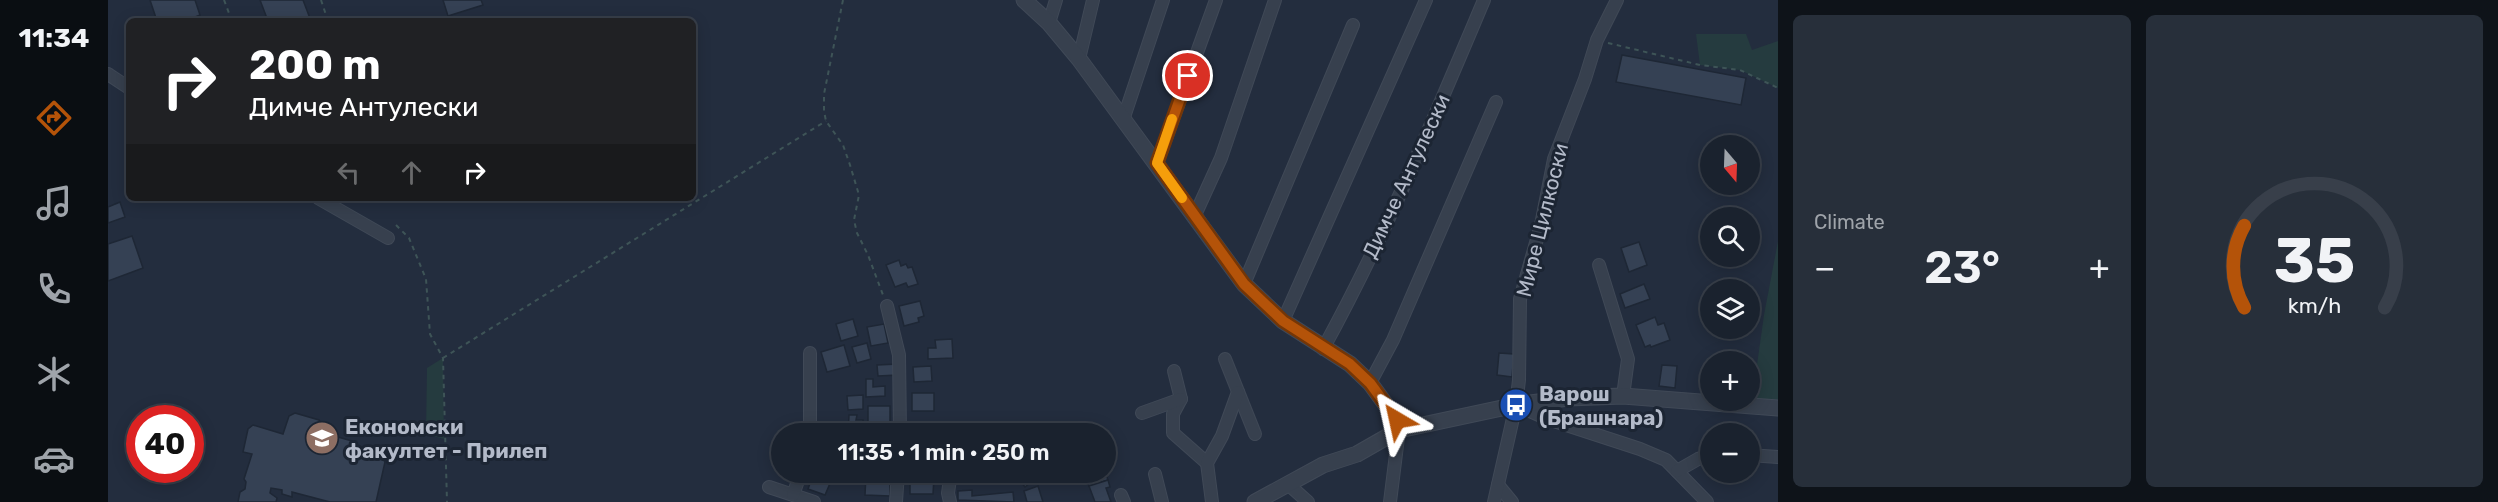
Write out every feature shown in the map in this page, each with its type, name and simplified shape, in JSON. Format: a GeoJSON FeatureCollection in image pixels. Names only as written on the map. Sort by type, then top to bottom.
{"type":"FeatureCollection","features":[{"type":"Feature","properties":{"kind":"street"},"geometry":{"type":"LineString","coordinates":[[1024,0],[1049,23],[1124,117],[1244,284],[1283,321],[1323,349],[1350,364],[1370,383],[1397,420],[1400,430],[1390,502]]}},
{"type":"Feature","properties":{"kind":"street"},"geometry":{"type":"LineString","coordinates":[[1049,23],[1056,0]]}},
{"type":"Feature","properties":{"kind":"street"},"geometry":{"type":"LineString","coordinates":[[1079,59],[1093,0]]}},
{"type":"Feature","properties":{"kind":"street"},"geometry":{"type":"LineString","coordinates":[[1124,117],[1163,0]]}},
{"type":"Feature","properties":{"kind":"street"},"geometry":{"type":"LineString","coordinates":[[1157,163],[1216,0]]}},
{"type":"Feature","properties":{"kind":"street"},"geometry":{"type":"LineString","coordinates":[[1195,215],[1221,158],[1275,0]]}},
{"type":"Feature","properties":{"kind":"street"},"geometry":{"type":"LineString","coordinates":[[1283,321],[1426,0]]}},
{"type":"Feature","properties":{"kind":"street","name":"Димче Антулески"},"geometry":{"type":"LineString","coordinates":[[1323,349],[1421,149],[1484,0]]}},
{"type":"Feature","properties":{"kind":"street","name":"Мире Цилкоски"},"geometry":{"type":"LineString","coordinates":[[1494,502],[1516,405],[1519,380],[1520,299],[1540,225],[1554,159],[1585,79],[1597,40],[1617,0]]}},
{"type":"Feature","properties":{"kind":"street"},"geometry":{"type":"LineString","coordinates":[[1244,284],[1353,25]]}},
{"type":"Feature","properties":{"kind":"street"},"geometry":{"type":"LineString","coordinates":[[108,74],[126,86]]}},
{"type":"Feature","properties":{"kind":"street"},"geometry":{"type":"LineString","coordinates":[[1370,383],[1393,340],[1496,102]]}},
{"type":"Feature","properties":{"kind":"street"},"geometry":{"type":"LineString","coordinates":[[323,201],[388,238]]}},
{"type":"Feature","properties":{"kind":"street"},"geometry":{"type":"LineString","coordinates":[[1599,265],[1628,359],[1623,396]]}},
{"type":"Feature","properties":{"kind":"street"},"geometry":{"type":"LineString","coordinates":[[887,306],[899,355],[900,423]]}},
{"type":"Feature","properties":{"kind":"street"},"geometry":{"type":"LineString","coordinates":[[810,353],[810,423]]}},
{"type":"Feature","properties":{"kind":"street"},"geometry":{"type":"LineString","coordinates":[[1225,358],[1255,434]]}},
{"type":"Feature","properties":{"kind":"street"},"geometry":{"type":"LineString","coordinates":[[1174,371],[1181,399],[1173,414],[1173,433],[1207,463]]}},
{"type":"Feature","properties":{"kind":"street"},"geometry":{"type":"LineString","coordinates":[[1212,502],[1207,463],[1222,436],[1238,392]]}},
{"type":"Feature","properties":{"kind":"street"},"geometry":{"type":"LineString","coordinates":[[1255,502],[1323,465],[1357,454],[1400,430],[1516,405],[1568,398],[1623,396],[1778,408]]}},
{"type":"Feature","properties":{"kind":"street"},"geometry":{"type":"LineString","coordinates":[[1142,413],[1181,399]]}},
{"type":"Feature","properties":{"kind":"street"},"geometry":{"type":"LineString","coordinates":[[1516,405],[1548,419],[1640,449],[1666,460],[1707,502]]}},
{"type":"Feature","properties":{"kind":"street"},"geometry":{"type":"LineString","coordinates":[[1760,456],[1778,457]]}},
{"type":"Feature","properties":{"kind":"street"},"geometry":{"type":"LineString","coordinates":[[1677,471],[1700,458]]}},
{"type":"Feature","properties":{"kind":"street"},"geometry":{"type":"LineString","coordinates":[[1155,474],[1162,502]]}},
{"type":"Feature","properties":{"kind":"street"},"geometry":{"type":"LineString","coordinates":[[793,495],[797,483]]}},
{"type":"Feature","properties":{"kind":"street"},"geometry":{"type":"LineString","coordinates":[[896,502],[897,483]]}},
{"type":"Feature","properties":{"kind":"street"},"geometry":{"type":"LineString","coordinates":[[949,483],[950,502]]}},
{"type":"Feature","properties":{"kind":"street"},"geometry":{"type":"LineString","coordinates":[[1289,485],[1308,502]]}},
{"type":"Feature","properties":{"kind":"street"},"geometry":{"type":"LineString","coordinates":[[1498,485],[1512,502]]}},
{"type":"Feature","properties":{"kind":"street"},"geometry":{"type":"LineString","coordinates":[[769,487],[814,502]]}},
{"type":"Feature","properties":{"kind":"path"},"geometry":{"type":"LineString","coordinates":[[224,0],[231,18]]}},
{"type":"Feature","properties":{"kind":"path"},"geometry":{"type":"LineString","coordinates":[[321,0],[327,18]]}},
{"type":"Feature","properties":{"kind":"path"},"geometry":{"type":"LineString","coordinates":[[843,0],[824,94],[826,121],[843,146],[850,165],[859,195],[855,220],[857,233],[868,255],[887,306]]}},
{"type":"Feature","properties":{"kind":"path"},"geometry":{"type":"LineString","coordinates":[[1597,40],[1700,65],[1740,70],[1778,88]]}},
{"type":"Feature","properties":{"kind":"path"},"geometry":{"type":"LineString","coordinates":[[444,358],[826,121]]}},
{"type":"Feature","properties":{"kind":"path"},"geometry":{"type":"LineString","coordinates":[[396,225],[409,238],[426,279],[430,334],[444,358],[447,502]]}},
{"type":"Feature","properties":{"kind":"green space"},"geometry":{"type":"Polygon","coordinates":[[[1696,34],[1746,34],[1752,50],[1778,41],[1778,88],[1740,70],[1700,65],[1696,34]]]}},
{"type":"Feature","properties":{"kind":"green space"},"geometry":{"type":"Polygon","coordinates":[[[1778,241],[1778,408],[1760,407],[1759,351],[1778,241]]]}},
{"type":"Feature","properties":{"kind":"green space"},"geometry":{"type":"Polygon","coordinates":[[[443,358],[444,439],[426,434],[427,368],[443,358]]]}},
{"type":"Feature","properties":{"kind":"building"},"geometry":{"type":"Polygon","coordinates":[[[150,0],[195,0],[200,15],[193,18],[156,18],[150,0]]]}},
{"type":"Feature","properties":{"kind":"building"},"geometry":{"type":"Polygon","coordinates":[[[260,0],[303,0],[310,18],[267,18],[260,0]]]}},
{"type":"Feature","properties":{"kind":"building"},"geometry":{"type":"Polygon","coordinates":[[[443,0],[481,0],[483,5],[448,16],[443,0]]]}},
{"type":"Feature","properties":{"kind":"building"},"geometry":{"type":"Polygon","coordinates":[[[1622,55],[1746,78],[1741,105],[1616,82],[1622,55]]]}},
{"type":"Feature","properties":{"kind":"building"},"geometry":{"type":"Polygon","coordinates":[[[120,202],[125,217],[108,223],[108,207],[120,202]]]}},
{"type":"Feature","properties":{"kind":"building"},"geometry":{"type":"Polygon","coordinates":[[[132,236],[143,268],[108,281],[108,244],[132,236]]]}},
{"type":"Feature","properties":{"kind":"building"},"geometry":{"type":"Polygon","coordinates":[[[1639,242],[1647,265],[1629,272],[1621,248],[1639,242]]]}},
{"type":"Feature","properties":{"kind":"building"},"geometry":{"type":"Polygon","coordinates":[[[899,260],[901,266],[906,264],[908,268],[912,267],[918,284],[908,287],[906,283],[895,287],[886,265],[899,260]]]}},
{"type":"Feature","properties":{"kind":"building"},"geometry":{"type":"Polygon","coordinates":[[[1644,284],[1650,299],[1625,308],[1620,294],[1644,284]]]}},
{"type":"Feature","properties":{"kind":"building"},"geometry":{"type":"Polygon","coordinates":[[[920,301],[924,316],[918,318],[919,322],[904,326],[899,306],[920,301]]]}},
{"type":"Feature","properties":{"kind":"building"},"geometry":{"type":"Polygon","coordinates":[[[1655,317],[1658,325],[1664,323],[1670,340],[1645,347],[1636,325],[1655,317]]]}},
{"type":"Feature","properties":{"kind":"building"},"geometry":{"type":"Polygon","coordinates":[[[853,319],[858,336],[841,341],[836,324],[853,319]]]}},
{"type":"Feature","properties":{"kind":"building"},"geometry":{"type":"Polygon","coordinates":[[[884,324],[888,343],[871,346],[867,327],[884,324]]]}},
{"type":"Feature","properties":{"kind":"building"},"geometry":{"type":"Polygon","coordinates":[[[952,339],[953,358],[928,359],[928,348],[936,348],[935,340],[952,339]]]}},
{"type":"Feature","properties":{"kind":"building"},"geometry":{"type":"Polygon","coordinates":[[[867,343],[871,359],[857,363],[852,347],[867,343]]]}},
{"type":"Feature","properties":{"kind":"building"},"geometry":{"type":"Polygon","coordinates":[[[844,345],[850,366],[827,372],[821,352],[844,345]]]}},
{"type":"Feature","properties":{"kind":"building"},"geometry":{"type":"Polygon","coordinates":[[[1499,353],[1514,354],[1512,377],[1497,375],[1499,353]]]}},
{"type":"Feature","properties":{"kind":"building"},"geometry":{"type":"Polygon","coordinates":[[[898,364],[898,375],[878,376],[877,365],[898,364]]]}},
{"type":"Feature","properties":{"kind":"building"},"geometry":{"type":"Polygon","coordinates":[[[1662,365],[1677,366],[1675,388],[1659,386],[1662,365]]]}},
{"type":"Feature","properties":{"kind":"building"},"geometry":{"type":"Polygon","coordinates":[[[931,366],[932,381],[914,382],[913,367],[931,366]]]}},
{"type":"Feature","properties":{"kind":"building"},"geometry":{"type":"Polygon","coordinates":[[[866,379],[873,379],[873,387],[885,386],[885,396],[866,397],[866,379]]]}},
{"type":"Feature","properties":{"kind":"building"},"geometry":{"type":"Polygon","coordinates":[[[912,393],[934,393],[934,411],[912,411],[912,393]]]}},
{"type":"Feature","properties":{"kind":"building"},"geometry":{"type":"Polygon","coordinates":[[[863,395],[863,409],[848,410],[847,396],[863,395]]]}},
{"type":"Feature","properties":{"kind":"building"},"geometry":{"type":"Polygon","coordinates":[[[868,406],[890,406],[890,423],[868,423],[868,406]]]}},
{"type":"Feature","properties":{"kind":"building"},"geometry":{"type":"Polygon","coordinates":[[[295,413],[319,420],[322,425],[319,438],[326,439],[331,435],[352,441],[356,447],[354,452],[363,449],[379,453],[385,462],[376,502],[330,502],[292,492],[292,497],[282,494],[282,490],[271,488],[270,493],[277,498],[276,502],[238,502],[240,492],[245,489],[244,479],[252,454],[243,452],[248,429],[253,425],[283,434],[289,416],[295,413]]]}},
{"type":"Feature","properties":{"kind":"building"},"geometry":{"type":"Polygon","coordinates":[[[849,415],[857,415],[856,420],[863,420],[863,423],[849,423],[849,415]]]}},
{"type":"Feature","properties":{"kind":"building"},"geometry":{"type":"Polygon","coordinates":[[[810,483],[830,483],[825,495],[808,489],[810,483]]]}},
{"type":"Feature","properties":{"kind":"building"},"geometry":{"type":"Polygon","coordinates":[[[866,483],[890,483],[890,496],[865,495],[866,483]]]}},
{"type":"Feature","properties":{"kind":"building"},"geometry":{"type":"Polygon","coordinates":[[[910,483],[934,483],[933,494],[910,494],[910,483]]]}},
{"type":"Feature","properties":{"kind":"building"},"geometry":{"type":"Polygon","coordinates":[[[1109,483],[1110,487],[1106,488],[1111,502],[1095,502],[1089,486],[1109,483]]]}},
{"type":"Feature","properties":{"kind":"building"},"geometry":{"type":"Polygon","coordinates":[[[1038,486],[1043,502],[1027,502],[1024,491],[1038,486]]]}},
{"type":"Feature","properties":{"kind":"building"},"geometry":{"type":"Polygon","coordinates":[[[972,490],[972,496],[1013,492],[1014,502],[958,500],[958,491],[972,490]]]}},
{"type":"Feature","properties":{"kind":"slow traffic"},"geometry":{"type":"LineString","coordinates":[[1172,119],[1157,163],[1182,198]]}},
{"type":"Feature","properties":{"kind":"place","name":"Варош (Брашнара)"},"geometry":{"type":"Point","coordinates":[1516,405]}},
{"type":"Feature","properties":{"kind":"place","name":"Економски факултет - Прилеп"},"geometry":{"type":"Point","coordinates":[322,438]}},
{"type":"Feature","properties":{"kind":"route"},"geometry":{"type":"LineString","coordinates":[[1188,76],[1157,163],[1244,284],[1283,321],[1323,349],[1350,364],[1370,383],[1397,420]]}}]}
